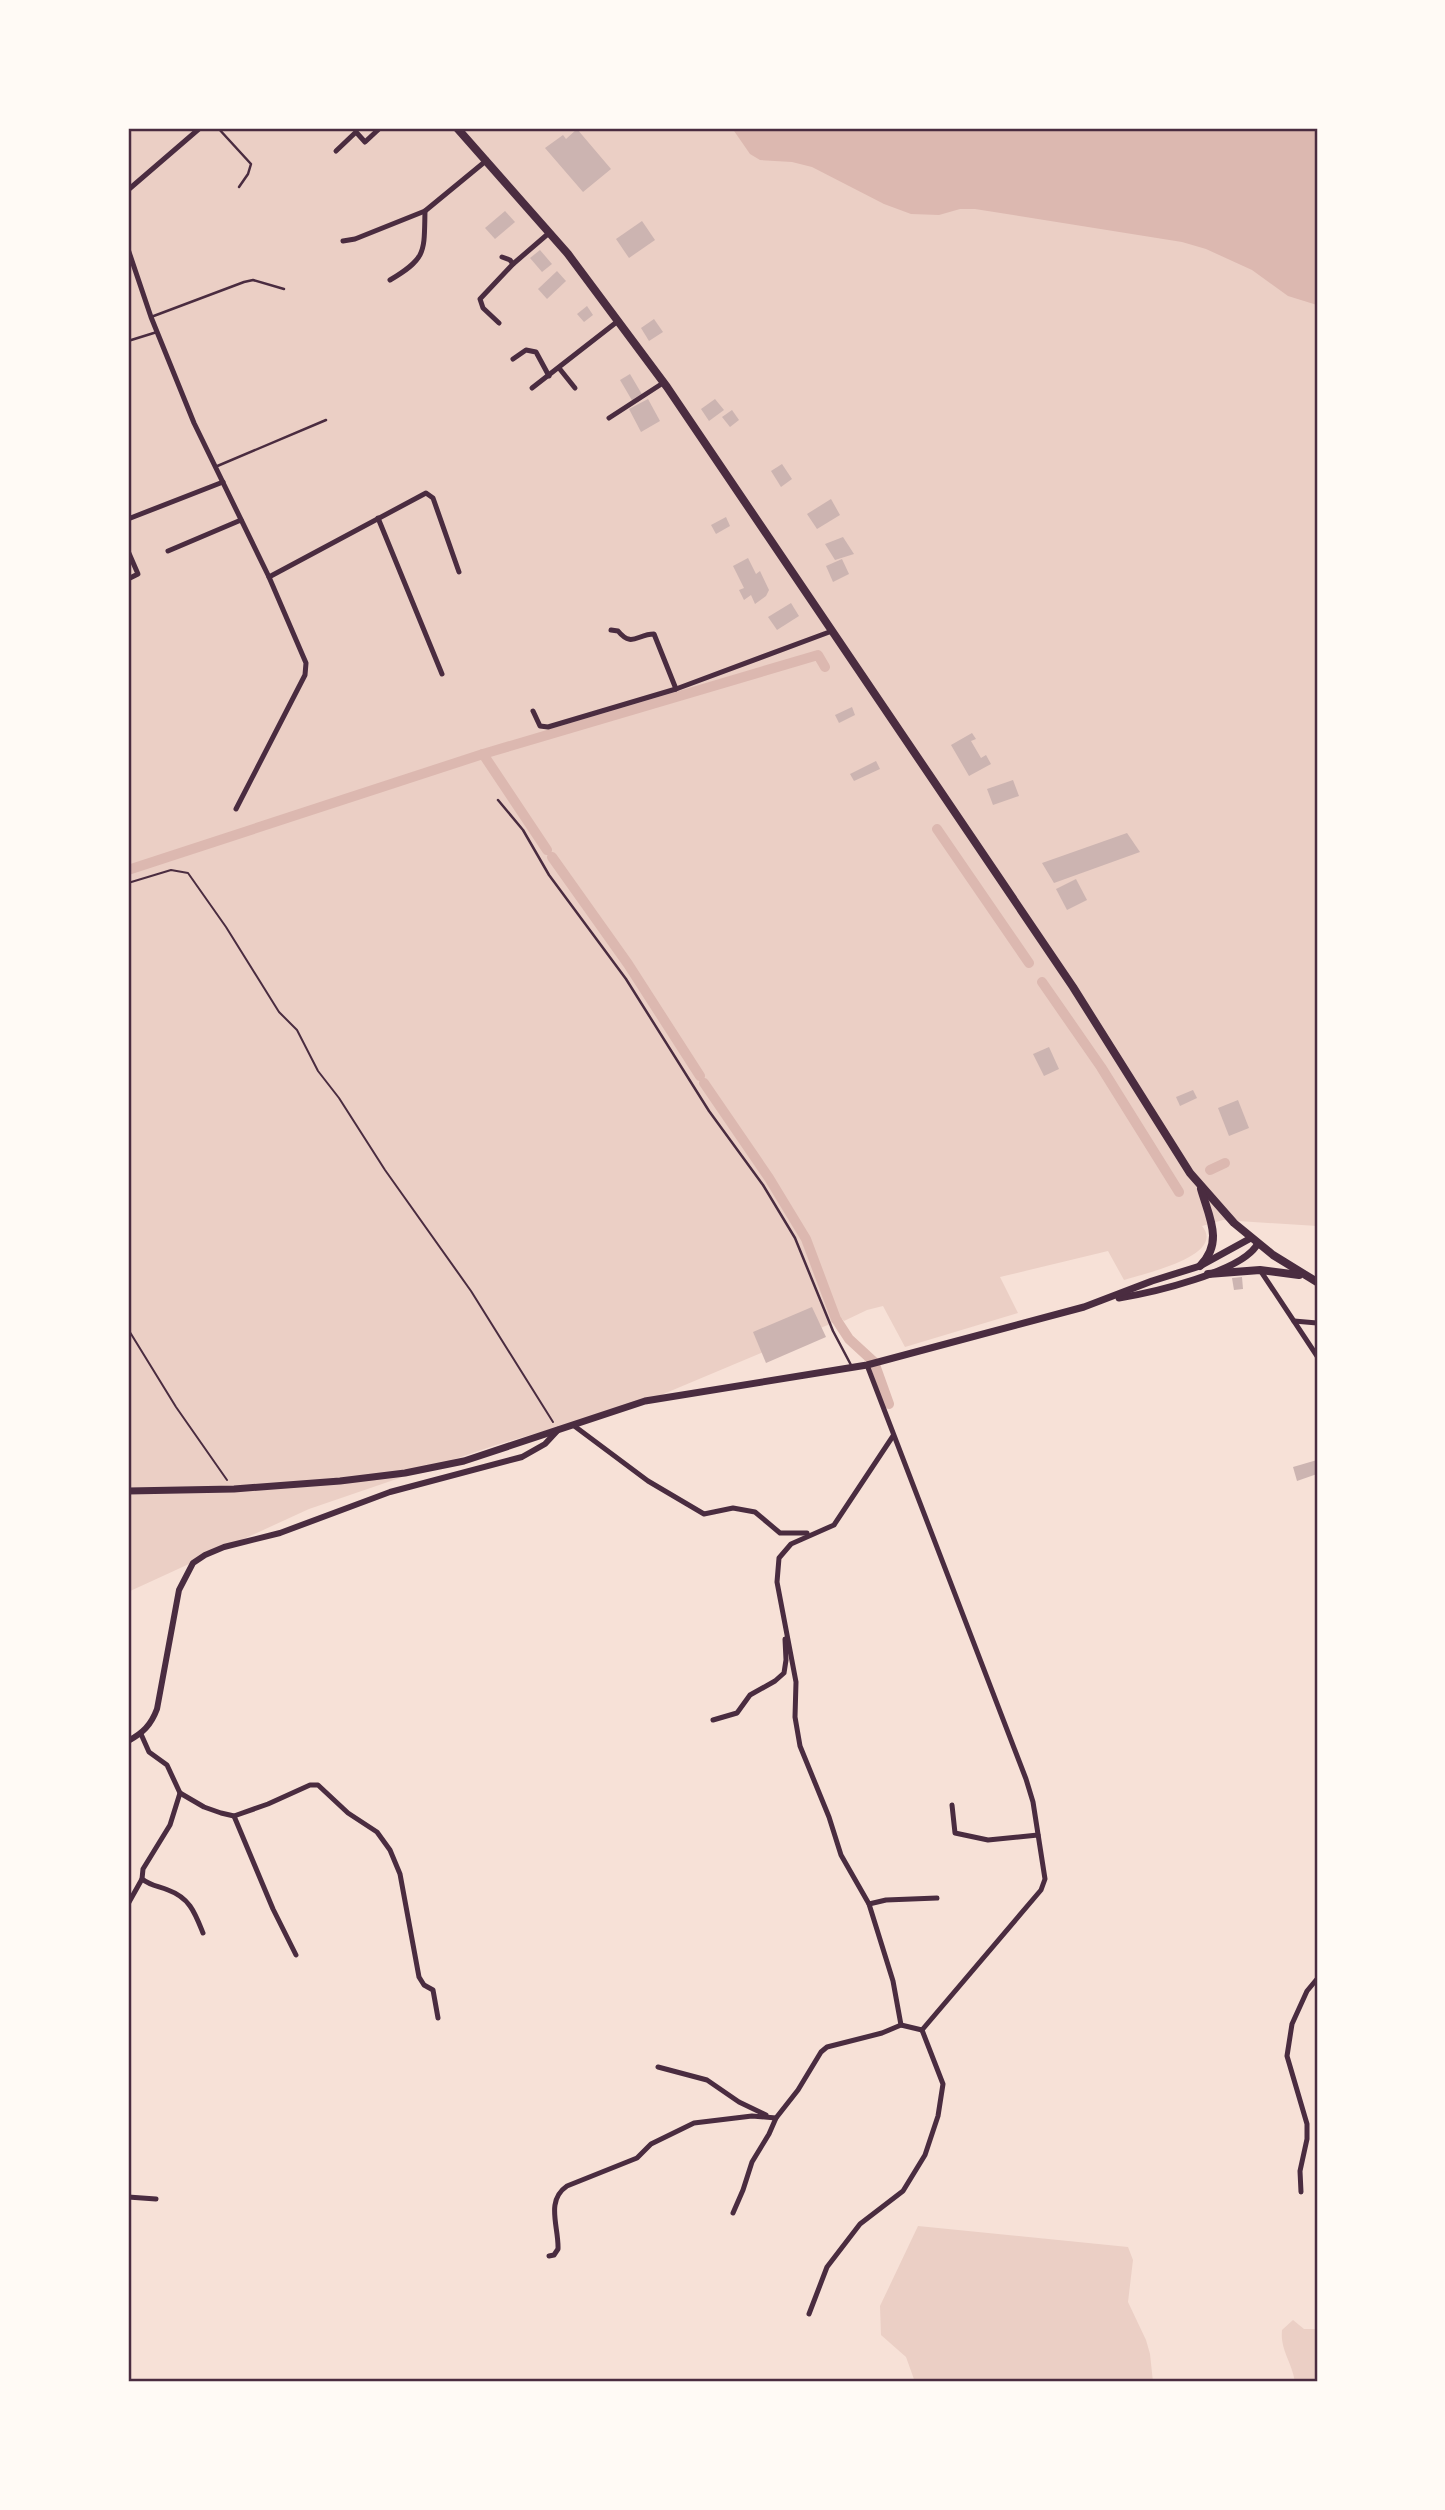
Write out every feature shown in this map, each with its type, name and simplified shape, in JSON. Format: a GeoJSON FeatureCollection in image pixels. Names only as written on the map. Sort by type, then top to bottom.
{"type":"FeatureCollection","features":[{"type":"Feature","properties":{"kind":"main road"},"geometry":{"type":"LineString","coordinates":[[457,128],[549,233],[663,383],[1073,987],[1181,1161],[1227,1216],[1280,1261],[1313,1280]]}},
{"type":"Feature","properties":{"kind":"main road"},"geometry":{"type":"LineString","coordinates":[[1200,1186],[1214,1230],[1213,1246],[1200,1266]]}},
{"type":"Feature","properties":{"kind":"main road"},"geometry":{"type":"LineString","coordinates":[[1108,1299],[1200,1266],[1254,1240]]}},
{"type":"Feature","properties":{"kind":"main road"},"geometry":{"type":"LineString","coordinates":[[128,1491],[233,1489],[362,1479],[464,1461],[623,1407],[670,1396],[778,1381],[889,1360],[1108,1299],[1165,1289],[1240,1261],[1250,1254],[1254,1240]]}},
{"type":"Feature","properties":{"kind":"main road"},"geometry":{"type":"LineString","coordinates":[[1208,1274],[1260,1270],[1286,1272],[1313,1280]]}},
{"type":"Feature","properties":{"kind":"street"},"geometry":{"type":"LineString","coordinates":[[128,190],[200,128]]}},
{"type":"Feature","properties":{"kind":"street"},"geometry":{"type":"LineString","coordinates":[[336,151],[356,132],[365,142],[380,128]]}},
{"type":"Feature","properties":{"kind":"street"},"geometry":{"type":"LineString","coordinates":[[343,241],[355,239],[425,211],[487,160]]}},
{"type":"Feature","properties":{"kind":"street"},"geometry":{"type":"LineString","coordinates":[[390,280],[419,260],[423,252],[425,211]]}},
{"type":"Feature","properties":{"kind":"street"},"geometry":{"type":"LineString","coordinates":[[499,323],[483,308],[480,299],[513,264],[549,233]]}},
{"type":"Feature","properties":{"kind":"street"},"geometry":{"type":"LineString","coordinates":[[128,249],[151,317],[194,423],[269,577],[306,663],[305,675],[236,808]]}},
{"type":"Feature","properties":{"kind":"street"},"geometry":{"type":"LineString","coordinates":[[502,257],[513,264]]}},
{"type":"Feature","properties":{"kind":"street"},"geometry":{"type":"LineString","coordinates":[[532,388],[618,321]]}},
{"type":"Feature","properties":{"kind":"street"},"geometry":{"type":"LineString","coordinates":[[513,359],[526,350],[536,352],[549,376]]}},
{"type":"Feature","properties":{"kind":"street"},"geometry":{"type":"LineString","coordinates":[[559,368],[575,388]]}},
{"type":"Feature","properties":{"kind":"street"},"geometry":{"type":"LineString","coordinates":[[609,418],[663,383]]}},
{"type":"Feature","properties":{"kind":"street"},"geometry":{"type":"LineString","coordinates":[[128,519],[223,482]]}},
{"type":"Feature","properties":{"kind":"street"},"geometry":{"type":"LineString","coordinates":[[269,577],[426,493],[430,495],[459,572]]}},
{"type":"Feature","properties":{"kind":"street"},"geometry":{"type":"LineString","coordinates":[[378,518],[442,674]]}},
{"type":"Feature","properties":{"kind":"street"},"geometry":{"type":"LineString","coordinates":[[168,551],[241,520]]}},
{"type":"Feature","properties":{"kind":"street"},"geometry":{"type":"LineString","coordinates":[[128,551],[138,574],[128,579]]}},
{"type":"Feature","properties":{"kind":"street"},"geometry":{"type":"LineString","coordinates":[[611,629],[631,640],[654,634],[676,689]]}},
{"type":"Feature","properties":{"kind":"street"},"geometry":{"type":"LineString","coordinates":[[533,711],[540,726],[548,727],[676,689],[832,631]]}},
{"type":"Feature","properties":{"kind":"street"},"geometry":{"type":"LineString","coordinates":[[1260,1270],[1317,1356]]}},
{"type":"Feature","properties":{"kind":"street"},"geometry":{"type":"LineString","coordinates":[[1293,1321],[1317,1323]]}},
{"type":"Feature","properties":{"kind":"street"},"geometry":{"type":"LineString","coordinates":[[869,1364],[892,1436],[1026,1779],[1033,1802],[1045,1879],[1041,1890],[922,2030]]}},
{"type":"Feature","properties":{"kind":"street"},"geometry":{"type":"LineString","coordinates":[[573,1425],[648,1481],[704,1514],[733,1508],[755,1512],[780,1533],[812,1533]]}},
{"type":"Feature","properties":{"kind":"street"},"geometry":{"type":"LineString","coordinates":[[128,1741],[151,1724],[157,1709],[179,1590],[193,1563],[224,1547],[280,1533],[390,1492],[522,1457],[545,1444],[558,1430]]}},
{"type":"Feature","properties":{"kind":"street"},"geometry":{"type":"LineString","coordinates":[[892,1436],[834,1525],[791,1544],[779,1558],[776,1582],[796,1682],[795,1717],[800,1746],[829,1817],[841,1855],[869,1904],[893,1981],[901,2025]]}},
{"type":"Feature","properties":{"kind":"street"},"geometry":{"type":"LineString","coordinates":[[713,1720],[737,1713],[750,1695],[775,1681],[783,1673],[786,1632]]}},
{"type":"Feature","properties":{"kind":"street"},"geometry":{"type":"LineString","coordinates":[[141,1734],[149,1752],[167,1765],[180,1793],[204,1807],[234,1816],[268,1804],[310,1784],[318,1784],[348,1813],[377,1832],[390,1850],[400,1874],[416,1966],[424,1985],[433,1990],[438,2018]]}},
{"type":"Feature","properties":{"kind":"street"},"geometry":{"type":"LineString","coordinates":[[128,1904],[142,1879],[143,1869],[170,1825],[180,1793]]}},
{"type":"Feature","properties":{"kind":"street"},"geometry":{"type":"LineString","coordinates":[[952,1805],[955,1833],[988,1840],[1038,1835]]}},
{"type":"Feature","properties":{"kind":"street"},"geometry":{"type":"LineString","coordinates":[[234,1816],[273,1909],[296,1955]]}},
{"type":"Feature","properties":{"kind":"street"},"geometry":{"type":"LineString","coordinates":[[142,1879],[152,1886],[186,1899],[194,1909],[203,1933]]}},
{"type":"Feature","properties":{"kind":"street"},"geometry":{"type":"LineString","coordinates":[[869,1904],[886,1900],[937,1898]]}},
{"type":"Feature","properties":{"kind":"street"},"geometry":{"type":"LineString","coordinates":[[1301,2192],[1300,2171],[1307,2124],[1286,2056],[1292,2024],[1307,1991],[1317,1979]]}},
{"type":"Feature","properties":{"kind":"street"},"geometry":{"type":"LineString","coordinates":[[733,2213],[751,2162],[776,2118],[798,2090],[821,2052],[827,2047],[901,2025],[922,2030]]}},
{"type":"Feature","properties":{"kind":"street"},"geometry":{"type":"LineString","coordinates":[[809,2314],[827,2267],[860,2224],[904,2191],[925,2155],[943,2084],[922,2030]]}},
{"type":"Feature","properties":{"kind":"street"},"geometry":{"type":"LineString","coordinates":[[658,2067],[706,2080],[739,2102],[776,2118]]}},
{"type":"Feature","properties":{"kind":"street"},"geometry":{"type":"LineString","coordinates":[[549,2256],[554,2255],[558,2249],[554,2203],[560,2191],[567,2186],[637,2158],[651,2144],[694,2123],[721,2118],[769,2116]]}},
{"type":"Feature","properties":{"kind":"street"},"geometry":{"type":"LineString","coordinates":[[128,2197],[156,2199]]}},
{"type":"Feature","properties":{"kind":"lane"},"geometry":{"type":"LineString","coordinates":[[218,128],[251,164],[239,187]]}},
{"type":"Feature","properties":{"kind":"lane"},"geometry":{"type":"LineString","coordinates":[[151,317],[253,280],[284,289]]}},
{"type":"Feature","properties":{"kind":"lane"},"geometry":{"type":"LineString","coordinates":[[128,341],[157,332]]}},
{"type":"Feature","properties":{"kind":"lane"},"geometry":{"type":"LineString","coordinates":[[215,467],[326,420]]}},
{"type":"Feature","properties":{"kind":"lane"},"geometry":{"type":"LineString","coordinates":[[498,800],[523,830],[550,875],[626,979],[709,1111],[763,1185],[795,1238],[833,1331],[852,1368]]}},
{"type":"Feature","properties":{"kind":"path"},"geometry":{"type":"LineString","coordinates":[[128,883],[171,870],[188,873],[226,927],[279,1012],[297,1030],[318,1071],[339,1098],[385,1170],[471,1291],[558,1430]]}},
{"type":"Feature","properties":{"kind":"path"},"geometry":{"type":"LineString","coordinates":[[128,1329],[176,1407],[233,1489]]}},
{"type":"Feature","properties":{"kind":"shaded area"},"geometry":{"type":"Polygon","coordinates":[[[128,128],[1317,128],[1317,1226],[1223,1220],[1202,1226],[1207,1237],[1203,1246],[1193,1255],[1124,1280],[1108,1251],[1000,1277],[1018,1313],[905,1347],[883,1306],[867,1310],[642,1403],[496,1445],[309,1509],[128,1592],[128,128]]]}},
{"type":"Feature","properties":{"kind":"shaded area"},"geometry":{"type":"Polygon","coordinates":[[[732,128],[1317,128],[1317,305],[1288,296],[1252,270],[1206,249],[1182,242],[975,209],[960,209],[939,215],[911,214],[884,204],[812,167],[792,162],[760,160],[750,154],[732,128]]]}},
{"type":"Feature","properties":{"kind":"shaded area"},"geometry":{"type":"Polygon","coordinates":[[[918,2226],[1128,2247],[1133,2260],[1128,2302],[1146,2340],[1153,2382],[915,2382],[906,2357],[881,2335],[880,2306],[918,2226]]]}},
{"type":"Feature","properties":{"kind":"shaded area"},"geometry":{"type":"Polygon","coordinates":[[[1293,2320],[1304,2329],[1317,2329],[1317,2382],[1295,2382],[1282,2337],[1282,2330],[1293,2320]]]}},
{"type":"Feature","properties":{"kind":"building"},"geometry":{"type":"Polygon","coordinates":[[[577,129],[611,169],[583,192],[545,148],[563,135],[566,139],[577,129]]]}},
{"type":"Feature","properties":{"kind":"building"},"geometry":{"type":"Polygon","coordinates":[[[505,211],[515,222],[495,239],[485,228],[505,211]]]}},
{"type":"Feature","properties":{"kind":"building"},"geometry":{"type":"Polygon","coordinates":[[[642,221],[655,240],[629,258],[616,239],[642,221]]]}},
{"type":"Feature","properties":{"kind":"building"},"geometry":{"type":"Polygon","coordinates":[[[540,250],[552,264],[542,272],[530,258],[540,250]]]}},
{"type":"Feature","properties":{"kind":"building"},"geometry":{"type":"Polygon","coordinates":[[[557,271],[566,281],[547,299],[538,289],[557,271]]]}},
{"type":"Feature","properties":{"kind":"building"},"geometry":{"type":"Polygon","coordinates":[[[587,306],[593,315],[584,322],[577,314],[587,306]]]}},
{"type":"Feature","properties":{"kind":"building"},"geometry":{"type":"Polygon","coordinates":[[[654,319],[663,332],[649,341],[641,328],[654,319]]]}},
{"type":"Feature","properties":{"kind":"building"},"geometry":{"type":"Polygon","coordinates":[[[630,374],[643,396],[633,402],[620,380],[630,374]]]}},
{"type":"Feature","properties":{"kind":"building"},"geometry":{"type":"Polygon","coordinates":[[[648,399],[660,421],[641,432],[629,409],[648,399]]]}},
{"type":"Feature","properties":{"kind":"building"},"geometry":{"type":"Polygon","coordinates":[[[715,399],[724,410],[709,421],[701,409],[715,399]]]}},
{"type":"Feature","properties":{"kind":"building"},"geometry":{"type":"Polygon","coordinates":[[[732,410],[739,420],[730,427],[722,417],[732,410]]]}},
{"type":"Feature","properties":{"kind":"building"},"geometry":{"type":"Polygon","coordinates":[[[782,464],[792,479],[781,487],[771,471],[782,464]]]}},
{"type":"Feature","properties":{"kind":"building"},"geometry":{"type":"Polygon","coordinates":[[[831,499],[840,515],[817,529],[807,514],[831,499]]]}},
{"type":"Feature","properties":{"kind":"building"},"geometry":{"type":"Polygon","coordinates":[[[726,517],[730,526],[716,534],[711,525],[726,517]]]}},
{"type":"Feature","properties":{"kind":"building"},"geometry":{"type":"Polygon","coordinates":[[[843,537],[854,554],[835,560],[825,544],[843,537]]]}},
{"type":"Feature","properties":{"kind":"building"},"geometry":{"type":"Polygon","coordinates":[[[748,558],[756,574],[760,571],[769,590],[766,596],[755,604],[751,595],[744,600],[739,590],[744,588],[733,566],[748,558]]]}},
{"type":"Feature","properties":{"kind":"building"},"geometry":{"type":"Polygon","coordinates":[[[842,559],[849,574],[833,582],[826,566],[842,559]]]}},
{"type":"Feature","properties":{"kind":"building"},"geometry":{"type":"Polygon","coordinates":[[[791,603],[799,616],[777,630],[768,617],[791,603]]]}},
{"type":"Feature","properties":{"kind":"building"},"geometry":{"type":"Polygon","coordinates":[[[852,707],[855,715],[839,723],[835,715],[852,707]]]}},
{"type":"Feature","properties":{"kind":"building"},"geometry":{"type":"Polygon","coordinates":[[[972,733],[976,739],[971,741],[981,758],[986,755],[991,764],[969,776],[951,745],[972,733]]]}},
{"type":"Feature","properties":{"kind":"building"},"geometry":{"type":"Polygon","coordinates":[[[876,761],[880,769],[854,781],[850,774],[876,761]]]}},
{"type":"Feature","properties":{"kind":"building"},"geometry":{"type":"Polygon","coordinates":[[[1013,780],[1019,796],[993,805],[987,789],[1013,780]]]}},
{"type":"Feature","properties":{"kind":"building"},"geometry":{"type":"Polygon","coordinates":[[[1127,833],[1140,852],[1054,883],[1042,863],[1127,833]]]}},
{"type":"Feature","properties":{"kind":"building"},"geometry":{"type":"Polygon","coordinates":[[[1076,879],[1087,900],[1067,910],[1056,889],[1076,879]]]}},
{"type":"Feature","properties":{"kind":"building"},"geometry":{"type":"Polygon","coordinates":[[[1049,1047],[1059,1069],[1044,1076],[1033,1054],[1049,1047]]]}},
{"type":"Feature","properties":{"kind":"building"},"geometry":{"type":"Polygon","coordinates":[[[1193,1090],[1197,1098],[1180,1106],[1176,1097],[1193,1090]]]}},
{"type":"Feature","properties":{"kind":"building"},"geometry":{"type":"Polygon","coordinates":[[[1238,1100],[1249,1128],[1229,1136],[1218,1108],[1238,1100]]]}},
{"type":"Feature","properties":{"kind":"building"},"geometry":{"type":"Polygon","coordinates":[[[1242,1277],[1243,1289],[1234,1290],[1232,1278],[1242,1277]]]}},
{"type":"Feature","properties":{"kind":"building"},"geometry":{"type":"Polygon","coordinates":[[[812,1307],[826,1337],[766,1363],[753,1332],[812,1307]]]}},
{"type":"Feature","properties":{"kind":"building"},"geometry":{"type":"Polygon","coordinates":[[[1317,1460],[1317,1474],[1297,1481],[1293,1467],[1317,1460]]]}},
{"type":"Feature","properties":{"kind":"waterway"},"geometry":{"type":"LineString","coordinates":[[128,870],[483,754],[818,655],[825,667]]}},
{"type":"Feature","properties":{"kind":"waterway"},"geometry":{"type":"LineString","coordinates":[[483,754],[547,850]]}},
{"type":"Feature","properties":{"kind":"waterway"},"geometry":{"type":"LineString","coordinates":[[937,829],[1029,963]]}},
{"type":"Feature","properties":{"kind":"waterway"},"geometry":{"type":"LineString","coordinates":[[552,857],[628,964],[700,1076]]}},
{"type":"Feature","properties":{"kind":"waterway"},"geometry":{"type":"LineString","coordinates":[[1042,982],[1101,1067],[1179,1192]]}},
{"type":"Feature","properties":{"kind":"waterway"},"geometry":{"type":"LineString","coordinates":[[704,1083],[769,1178],[806,1239],[836,1319],[849,1339],[874,1362],[889,1404]]}},
{"type":"Feature","properties":{"kind":"waterway"},"geometry":{"type":"LineString","coordinates":[[1210,1170],[1225,1163]]}}]}
